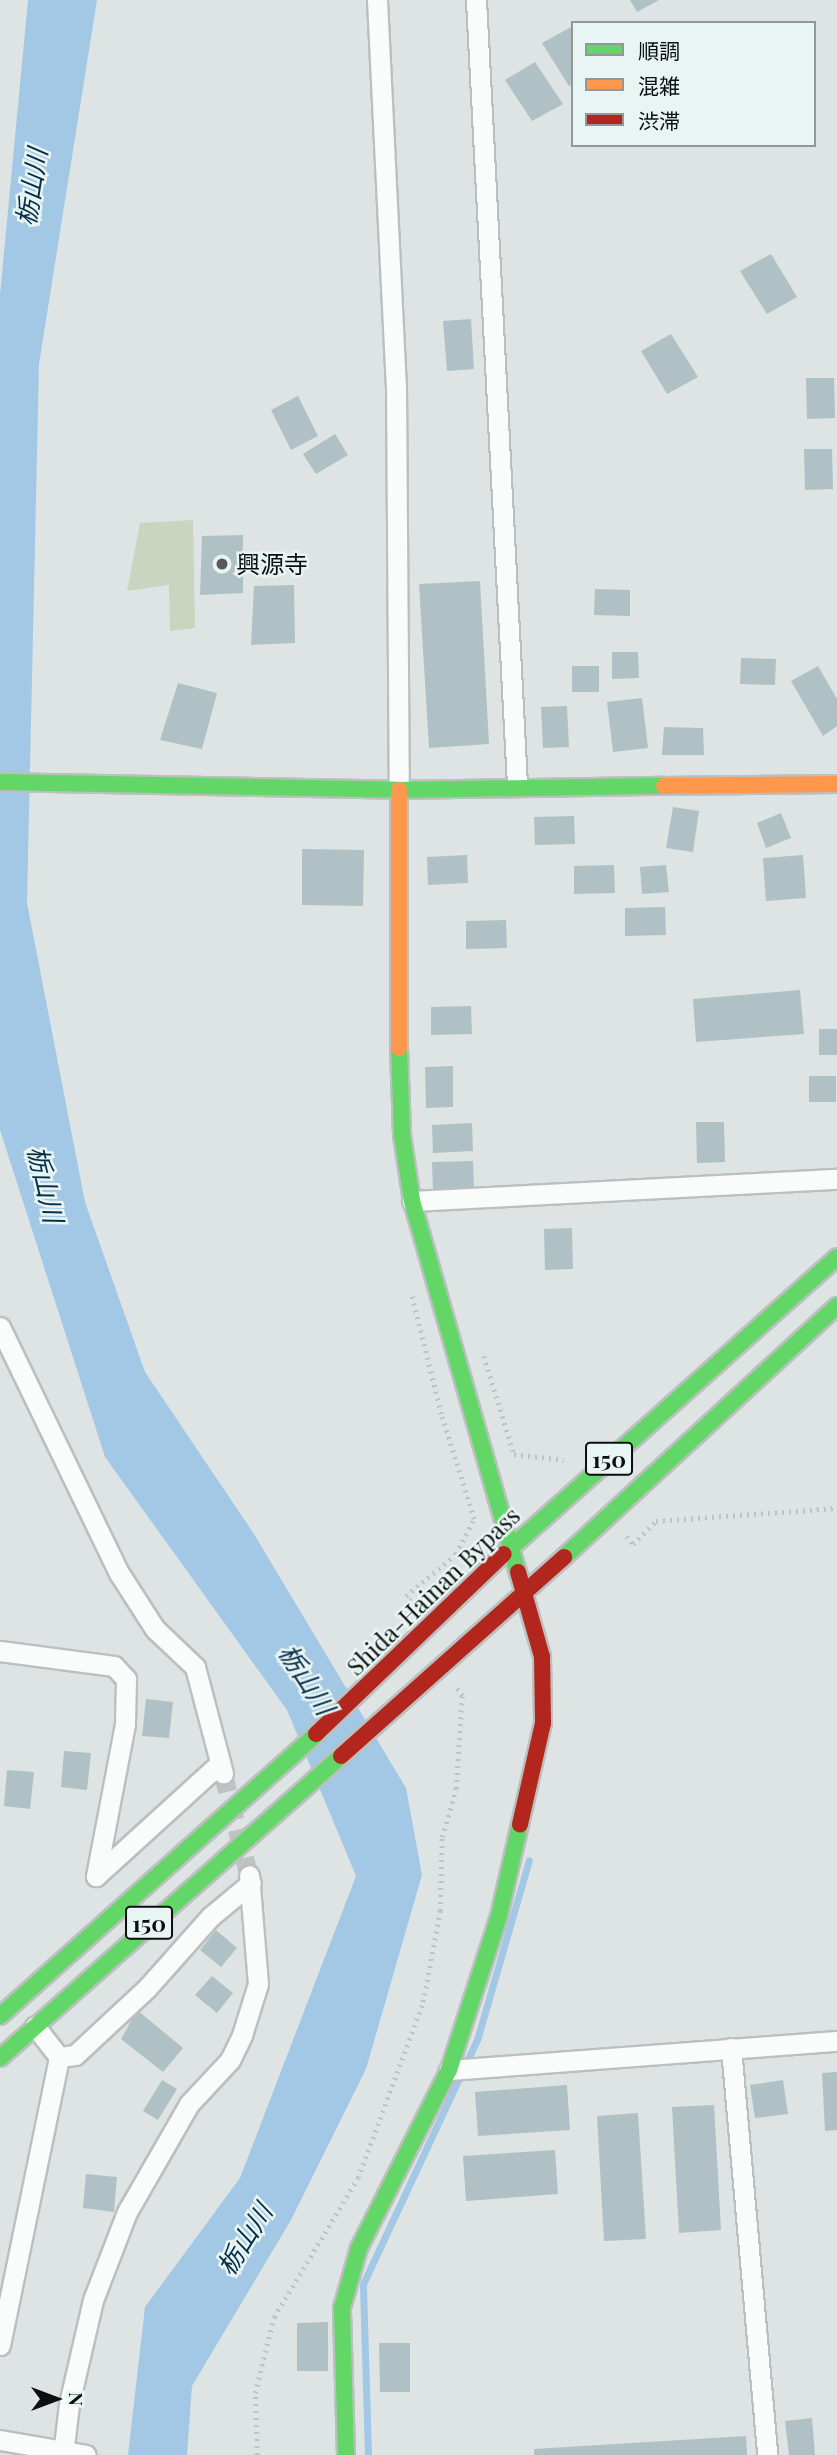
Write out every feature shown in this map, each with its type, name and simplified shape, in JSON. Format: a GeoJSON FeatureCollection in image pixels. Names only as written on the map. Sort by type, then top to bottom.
{"type":"FeatureCollection","features":[{"type":"Feature","properties":{"kind":"main road"},"geometry":{"type":"LineString","coordinates":[[0,782],[399,790],[517,786],[837,784]]}},
{"type":"Feature","properties":{"kind":"main road"},"geometry":{"type":"LineString","coordinates":[[346,2455],[342,2308],[359,2248],[461,2069],[543,1724],[542,1657],[513,1545],[412,1201],[402,1135],[398,1006],[399,790]]}},
{"type":"Feature","properties":{"kind":"main road","name":"Shida-Hainan Bypass"},"geometry":{"type":"LineString","coordinates":[[0,2016],[388,1669],[513,1545],[837,1257]]}},
{"type":"Feature","properties":{"kind":"main road","name":"150"},"geometry":{"type":"LineString","coordinates":[[0,2058],[524,1593],[837,1306]]}},
{"type":"Feature","properties":{"kind":"street"},"geometry":{"type":"LineString","coordinates":[[377,0],[396,386],[399,790]]}},
{"type":"Feature","properties":{"kind":"street"},"geometry":{"type":"LineString","coordinates":[[476,0],[517,786]]}},
{"type":"Feature","properties":{"kind":"street"},"geometry":{"type":"LineString","coordinates":[[412,1201],[837,1179]]}},
{"type":"Feature","properties":{"kind":"street"},"geometry":{"type":"LineString","coordinates":[[0,1327],[119,1573],[155,1629],[195,1667],[221,1768],[96,1876],[125,1724],[126,1679],[114,1666],[0,1651]]}},
{"type":"Feature","properties":{"kind":"street"},"geometry":{"type":"LineString","coordinates":[[0,2440],[72,2454],[93,2300],[127,2213],[189,2104],[230,2060],[242,2035],[258,1984],[250,1879],[210,1917],[147,1988],[75,2055],[59,2057]]}},
{"type":"Feature","properties":{"kind":"street"},"geometry":{"type":"LineString","coordinates":[[0,2344],[59,2057],[35,2026]]}},
{"type":"Feature","properties":{"kind":"street"},"geometry":{"type":"LineString","coordinates":[[461,2069],[837,2041]]}},
{"type":"Feature","properties":{"kind":"street"},"geometry":{"type":"LineString","coordinates":[[731,2048],[767,2455]]}},
{"type":"Feature","properties":{"kind":"path"},"geometry":{"type":"LineString","coordinates":[[409,1287],[441,1414],[474,1518],[456,1554],[406,1596],[410,1601]]}},
{"type":"Feature","properties":{"kind":"path"},"geometry":{"type":"LineString","coordinates":[[482,1351],[514,1454],[564,1460]]}},
{"type":"Feature","properties":{"kind":"path"},"geometry":{"type":"LineString","coordinates":[[627,1536],[633,1544],[656,1521],[837,1508]]}},
{"type":"Feature","properties":{"kind":"path"},"geometry":{"type":"LineString","coordinates":[[257,2455],[255,2393],[274,2317],[358,2178],[423,2002],[440,1911],[442,1837],[456,1789],[462,1696],[457,1689]]}},
{"type":"Feature","properties":{"kind":"green space"},"geometry":{"type":"Polygon","coordinates":[[[193,520],[195,628],[170,631],[169,585],[127,591],[140,523],[193,520]]]}},
{"type":"Feature","properties":{"kind":"water","name":"栃山川"},"geometry":{"type":"Polygon","coordinates":[[[28,0],[97,0],[39,364],[27,903],[85,1202],[145,1372],[254,1534],[406,1788],[422,1875],[366,2069],[291,2220],[192,2386],[187,2455],[128,2455],[145,2307],[240,2178],[356,1876],[287,1710],[105,1457],[0,1130],[0,295],[28,0]]]}},
{"type":"Feature","properties":{"kind":"building"},"geometry":{"type":"Polygon","coordinates":[[[630,0],[659,0],[637,12],[630,0]]]}},
{"type":"Feature","properties":{"kind":"building"},"geometry":{"type":"Polygon","coordinates":[[[571,27],[571,85],[569,86],[542,43],[571,27]]]}},
{"type":"Feature","properties":{"kind":"building"},"geometry":{"type":"Polygon","coordinates":[[[535,62],[563,104],[532,121],[505,80],[535,62]]]}},
{"type":"Feature","properties":{"kind":"building"},"geometry":{"type":"Polygon","coordinates":[[[771,254],[797,297],[767,314],[740,271],[771,254]]]}},
{"type":"Feature","properties":{"kind":"building"},"geometry":{"type":"Polygon","coordinates":[[[471,319],[474,369],[447,371],[443,321],[471,319]]]}},
{"type":"Feature","properties":{"kind":"building"},"geometry":{"type":"Polygon","coordinates":[[[671,334],[698,377],[667,394],[641,351],[671,334]]]}},
{"type":"Feature","properties":{"kind":"building"},"geometry":{"type":"Polygon","coordinates":[[[806,378],[834,378],[835,418],[807,419],[806,378]]]}},
{"type":"Feature","properties":{"kind":"building"},"geometry":{"type":"Polygon","coordinates":[[[298,396],[318,436],[291,450],[271,410],[298,396]]]}},
{"type":"Feature","properties":{"kind":"building"},"geometry":{"type":"Polygon","coordinates":[[[335,434],[348,455],[316,474],[303,454],[335,434]]]}},
{"type":"Feature","properties":{"kind":"building"},"geometry":{"type":"Polygon","coordinates":[[[804,449],[832,449],[833,489],[805,490],[804,449]]]}},
{"type":"Feature","properties":{"kind":"building","name":"興源寺"},"geometry":{"type":"Polygon","coordinates":[[[243,535],[243,593],[200,595],[202,536],[243,535]]]}},
{"type":"Feature","properties":{"kind":"building"},"geometry":{"type":"Polygon","coordinates":[[[480,581],[489,744],[429,748],[419,584],[480,581]]]}},
{"type":"Feature","properties":{"kind":"building"},"geometry":{"type":"Polygon","coordinates":[[[294,585],[295,643],[251,645],[254,586],[294,585]]]}},
{"type":"Feature","properties":{"kind":"building"},"geometry":{"type":"Polygon","coordinates":[[[595,589],[630,590],[630,616],[594,615],[595,589]]]}},
{"type":"Feature","properties":{"kind":"building"},"geometry":{"type":"Polygon","coordinates":[[[612,652],[638,652],[639,678],[612,679],[612,652]]]}},
{"type":"Feature","properties":{"kind":"building"},"geometry":{"type":"Polygon","coordinates":[[[741,658],[776,659],[775,685],[740,684],[741,658]]]}},
{"type":"Feature","properties":{"kind":"building"},"geometry":{"type":"Polygon","coordinates":[[[572,666],[599,666],[599,692],[572,692],[572,666]]]}},
{"type":"Feature","properties":{"kind":"building"},"geometry":{"type":"Polygon","coordinates":[[[818,666],[837,699],[837,726],[823,736],[791,681],[818,666]]]}},
{"type":"Feature","properties":{"kind":"building"},"geometry":{"type":"Polygon","coordinates":[[[178,683],[217,693],[202,749],[160,740],[178,683]]]}},
{"type":"Feature","properties":{"kind":"building"},"geometry":{"type":"Polygon","coordinates":[[[642,698],[648,748],[613,752],[607,702],[642,698]]]}},
{"type":"Feature","properties":{"kind":"building"},"geometry":{"type":"Polygon","coordinates":[[[567,706],[569,747],[543,748],[541,707],[567,706]]]}},
{"type":"Feature","properties":{"kind":"building"},"geometry":{"type":"Polygon","coordinates":[[[664,727],[703,728],[704,755],[662,755],[664,727]]]}},
{"type":"Feature","properties":{"kind":"building"},"geometry":{"type":"Polygon","coordinates":[[[673,807],[699,811],[693,852],[666,848],[673,807]]]}},
{"type":"Feature","properties":{"kind":"building"},"geometry":{"type":"Polygon","coordinates":[[[781,813],[791,838],[766,848],[757,823],[781,813]]]}},
{"type":"Feature","properties":{"kind":"building"},"geometry":{"type":"Polygon","coordinates":[[[574,816],[575,844],[535,845],[534,817],[574,816]]]}},
{"type":"Feature","properties":{"kind":"building"},"geometry":{"type":"Polygon","coordinates":[[[302,849],[364,850],[363,906],[302,905],[302,849]]]}},
{"type":"Feature","properties":{"kind":"building"},"geometry":{"type":"Polygon","coordinates":[[[467,855],[468,883],[428,885],[427,857],[467,855]]]}},
{"type":"Feature","properties":{"kind":"building"},"geometry":{"type":"Polygon","coordinates":[[[803,855],[806,898],[766,901],[763,858],[803,855]]]}},
{"type":"Feature","properties":{"kind":"building"},"geometry":{"type":"Polygon","coordinates":[[[614,865],[615,893],[574,894],[574,866],[614,865]]]}},
{"type":"Feature","properties":{"kind":"building"},"geometry":{"type":"Polygon","coordinates":[[[666,865],[669,892],[642,894],[640,867],[666,865]]]}},
{"type":"Feature","properties":{"kind":"building"},"geometry":{"type":"Polygon","coordinates":[[[665,907],[666,935],[625,936],[625,908],[665,907]]]}},
{"type":"Feature","properties":{"kind":"building"},"geometry":{"type":"Polygon","coordinates":[[[506,920],[507,948],[466,949],[466,921],[506,920]]]}},
{"type":"Feature","properties":{"kind":"building"},"geometry":{"type":"Polygon","coordinates":[[[800,990],[804,1034],[696,1042],[693,999],[800,990]]]}},
{"type":"Feature","properties":{"kind":"building"},"geometry":{"type":"Polygon","coordinates":[[[471,1006],[472,1034],[431,1035],[431,1007],[471,1006]]]}},
{"type":"Feature","properties":{"kind":"building"},"geometry":{"type":"Polygon","coordinates":[[[819,1029],[837,1029],[837,1055],[819,1055],[819,1029]]]}},
{"type":"Feature","properties":{"kind":"building"},"geometry":{"type":"Polygon","coordinates":[[[453,1066],[453,1107],[426,1108],[425,1067],[453,1066]]]}},
{"type":"Feature","properties":{"kind":"building"},"geometry":{"type":"Polygon","coordinates":[[[809,1076],[836,1076],[836,1102],[809,1102],[809,1076]]]}},
{"type":"Feature","properties":{"kind":"building"},"geometry":{"type":"Polygon","coordinates":[[[696,1122],[724,1122],[725,1162],[697,1163],[696,1122]]]}},
{"type":"Feature","properties":{"kind":"building"},"geometry":{"type":"Polygon","coordinates":[[[472,1123],[473,1151],[433,1153],[432,1125],[472,1123]]]}},
{"type":"Feature","properties":{"kind":"building"},"geometry":{"type":"Polygon","coordinates":[[[473,1161],[474,1189],[433,1191],[432,1162],[473,1161]]]}},
{"type":"Feature","properties":{"kind":"building"},"geometry":{"type":"Polygon","coordinates":[[[572,1228],[573,1269],[545,1270],[544,1229],[572,1228]]]}},
{"type":"Feature","properties":{"kind":"building"},"geometry":{"type":"Polygon","coordinates":[[[146,1699],[173,1702],[169,1738],[142,1736],[146,1699]]]}},
{"type":"Feature","properties":{"kind":"building"},"geometry":{"type":"Polygon","coordinates":[[[64,1751],[91,1753],[87,1790],[61,1787],[64,1751]]]}},
{"type":"Feature","properties":{"kind":"building"},"geometry":{"type":"Polygon","coordinates":[[[7,1770],[34,1772],[30,1809],[4,1806],[7,1770]]]}},
{"type":"Feature","properties":{"kind":"building"},"geometry":{"type":"Polygon","coordinates":[[[216,1930],[237,1948],[221,1967],[200,1950],[216,1930]]]}},
{"type":"Feature","properties":{"kind":"building"},"geometry":{"type":"Polygon","coordinates":[[[212,1976],[233,1993],[217,2013],[195,1995],[212,1976]]]}},
{"type":"Feature","properties":{"kind":"building"},"geometry":{"type":"Polygon","coordinates":[[[137,2010],[183,2048],[163,2072],[121,2039],[137,2010]]]}},
{"type":"Feature","properties":{"kind":"building"},"geometry":{"type":"Polygon","coordinates":[[[837,2072],[837,2130],[825,2131],[822,2073],[837,2072]]]}},
{"type":"Feature","properties":{"kind":"building"},"geometry":{"type":"Polygon","coordinates":[[[162,2080],[177,2089],[158,2120],[143,2111],[162,2080]]]}},
{"type":"Feature","properties":{"kind":"building"},"geometry":{"type":"Polygon","coordinates":[[[783,2080],[788,2114],[755,2118],[750,2085],[783,2080]]]}},
{"type":"Feature","properties":{"kind":"building"},"geometry":{"type":"Polygon","coordinates":[[[567,2085],[570,2130],[478,2136],[475,2092],[567,2085]]]}},
{"type":"Feature","properties":{"kind":"building"},"geometry":{"type":"Polygon","coordinates":[[[714,2105],[721,2230],[679,2233],[672,2107],[714,2105]]]}},
{"type":"Feature","properties":{"kind":"building"},"geometry":{"type":"Polygon","coordinates":[[[638,2113],[646,2239],[604,2241],[597,2116],[638,2113]]]}},
{"type":"Feature","properties":{"kind":"building"},"geometry":{"type":"Polygon","coordinates":[[[555,2150],[558,2194],[466,2201],[463,2156],[555,2150]]]}},
{"type":"Feature","properties":{"kind":"building"},"geometry":{"type":"Polygon","coordinates":[[[86,2174],[117,2177],[114,2212],[83,2208],[86,2174]]]}},
{"type":"Feature","properties":{"kind":"building"},"geometry":{"type":"Polygon","coordinates":[[[328,2322],[328,2371],[297,2371],[297,2323],[328,2322]]]}},
{"type":"Feature","properties":{"kind":"building"},"geometry":{"type":"Polygon","coordinates":[[[379,2343],[410,2343],[410,2392],[380,2392],[379,2343]]]}},
{"type":"Feature","properties":{"kind":"building"},"geometry":{"type":"Polygon","coordinates":[[[812,2418],[815,2455],[789,2455],[785,2421],[812,2418]]]}},
{"type":"Feature","properties":{"kind":"building"},"geometry":{"type":"Polygon","coordinates":[[[746,2436],[747,2455],[534,2455],[534,2449],[746,2436]]]}},
{"type":"Feature","properties":{"kind":"waterway"},"geometry":{"type":"LineString","coordinates":[[368,2455],[363,2284],[477,2040],[529,1860]]}},
{"type":"Feature","properties":{"kind":"tunnel"},"geometry":{"type":"LineString","coordinates":[[223,1773],[249,1875]]}},
{"type":"Feature","properties":{"kind":"traffic: fast"},"geometry":{"type":"LineString","coordinates":[[0,782],[399,790],[664,786]]}},
{"type":"Feature","properties":{"kind":"traffic: fast"},"geometry":{"type":"LineString","coordinates":[[399,1048],[402,1135],[412,1201],[518,1572]]}},
{"type":"Feature","properties":{"kind":"traffic: fast"},"geometry":{"type":"LineString","coordinates":[[504,1554],[837,1257]]}},
{"type":"Feature","properties":{"kind":"traffic: fast"},"geometry":{"type":"LineString","coordinates":[[564,1557],[837,1306]]}},
{"type":"Feature","properties":{"kind":"traffic: fast"},"geometry":{"type":"LineString","coordinates":[[0,2016],[316,1734]]}},
{"type":"Feature","properties":{"kind":"traffic: fast"},"geometry":{"type":"LineString","coordinates":[[0,2058],[341,1756]]}},
{"type":"Feature","properties":{"kind":"traffic: fast"},"geometry":{"type":"LineString","coordinates":[[346,2455],[342,2308],[359,2248],[449,2070],[499,1916],[520,1824]]}},
{"type":"Feature","properties":{"kind":"traffic: slow"},"geometry":{"type":"LineString","coordinates":[[664,786],[837,784]]}},
{"type":"Feature","properties":{"kind":"traffic: slow"},"geometry":{"type":"LineString","coordinates":[[399,790],[399,1048]]}},
{"type":"Feature","properties":{"kind":"traffic: jam"},"geometry":{"type":"LineString","coordinates":[[316,1734],[504,1554]]}},
{"type":"Feature","properties":{"kind":"traffic: jam"},"geometry":{"type":"LineString","coordinates":[[341,1756],[564,1557]]}},
{"type":"Feature","properties":{"kind":"traffic: jam"},"geometry":{"type":"LineString","coordinates":[[518,1572],[542,1657],[543,1723],[520,1824]]}},
{"type":"Feature","properties":{"kind":"place","name":"興源寺"},"geometry":{"type":"Point","coordinates":[222,564]}}]}
